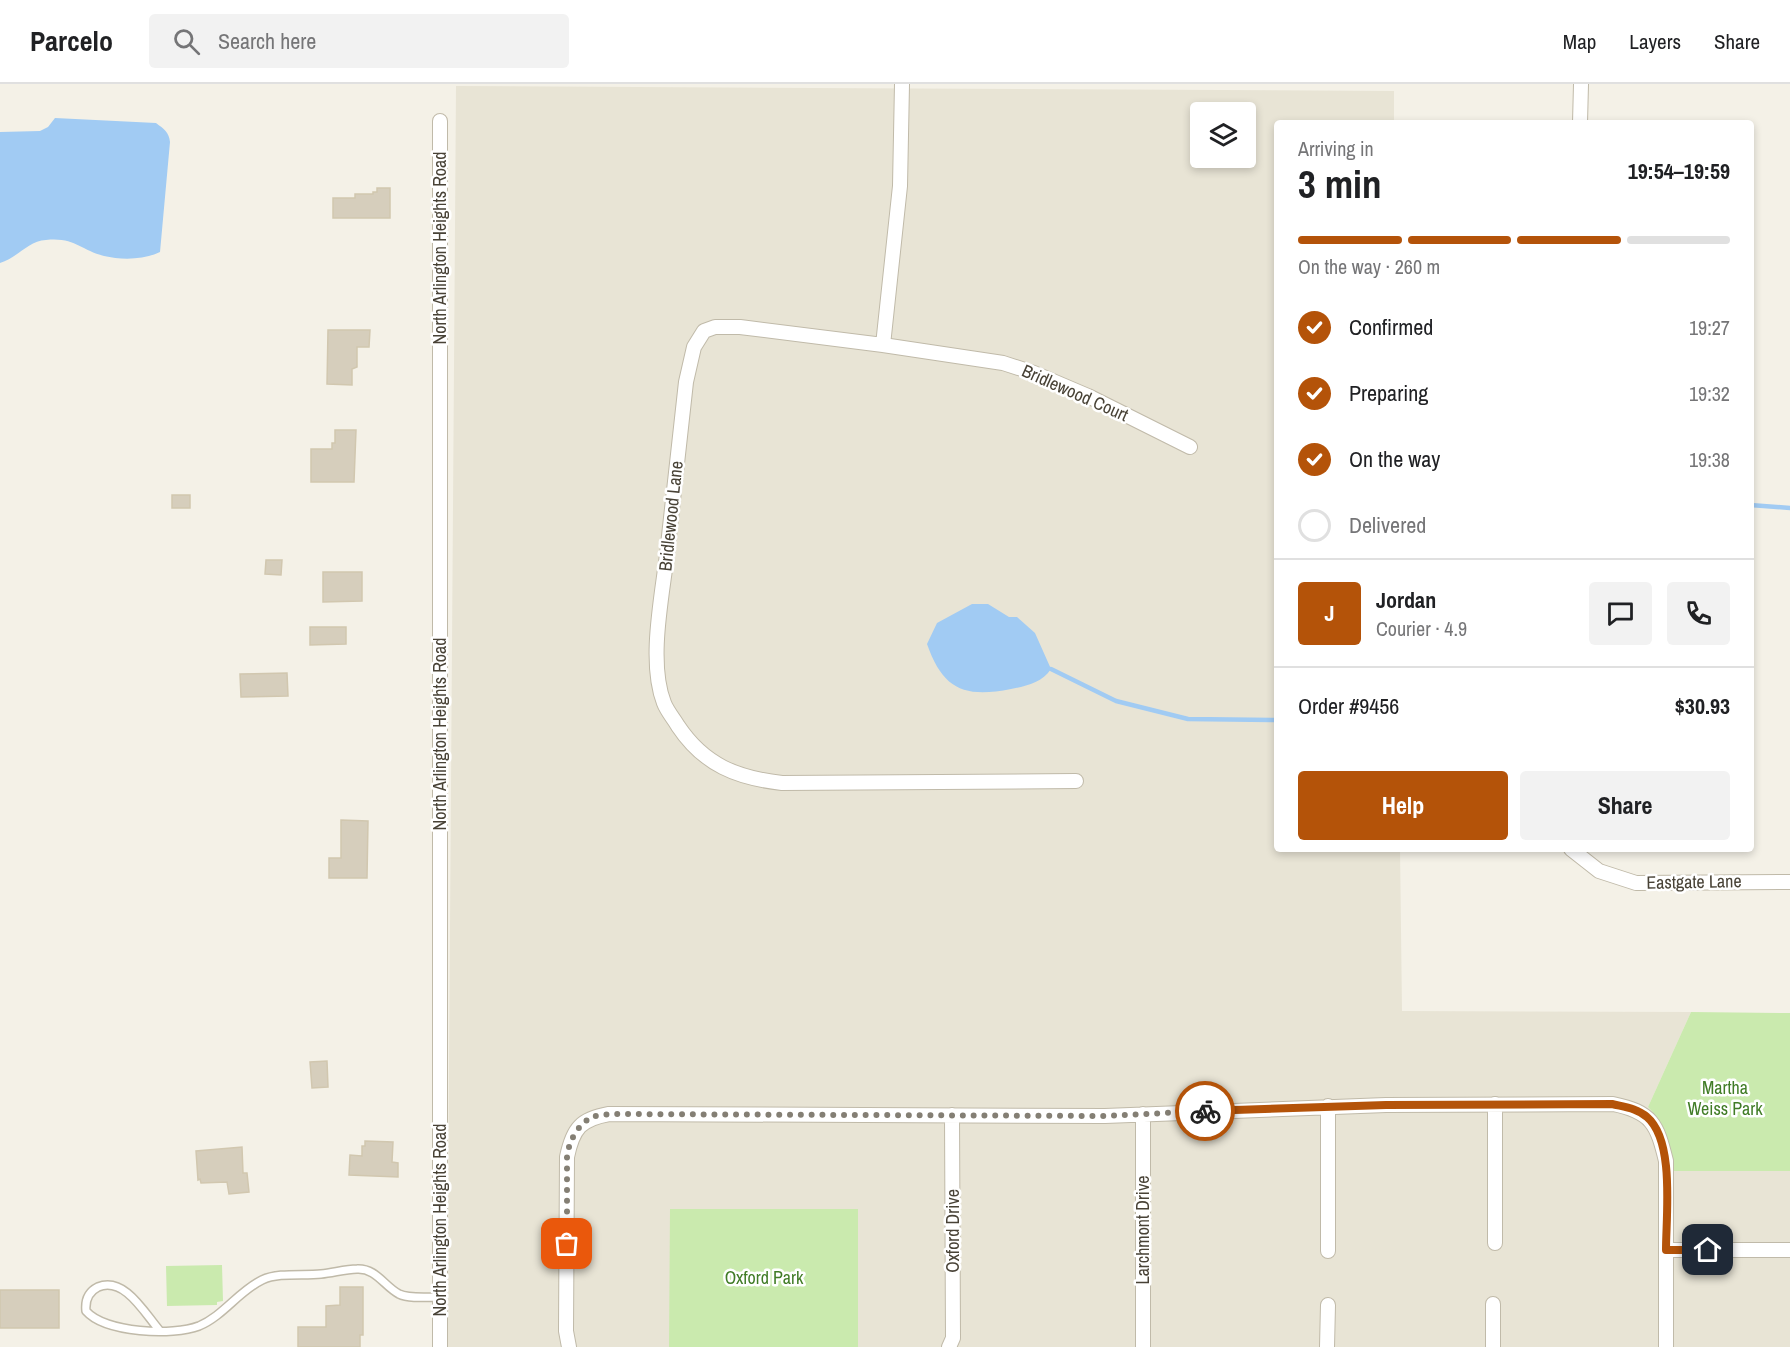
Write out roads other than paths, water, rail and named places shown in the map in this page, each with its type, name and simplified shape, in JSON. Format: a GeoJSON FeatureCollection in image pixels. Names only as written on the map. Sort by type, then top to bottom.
{"type":"FeatureCollection","features":[{"type":"Feature","properties":{"kind":"street"},"geometry":{"type":"LineString","coordinates":[[883,345],[900,186],[902,84]]}},
{"type":"Feature","properties":{"kind":"street"},"geometry":{"type":"LineString","coordinates":[[1580,120],[1581,84]]}},
{"type":"Feature","properties":{"kind":"street","name":"North Arlington Heights Road"},"geometry":{"type":"LineString","coordinates":[[440,121],[440,1347]]}},
{"type":"Feature","properties":{"kind":"street","name":"Bridlewood Lane"},"geometry":{"type":"LineString","coordinates":[[883,345],[740,327],[715,327],[704,331],[699,337],[694,347],[686,382],[657,637],[659,684],[664,705],[698,752],[736,774],[756,780],[782,783],[1076,781]]}},
{"type":"Feature","properties":{"kind":"street","name":"Bridlewood Court"},"geometry":{"type":"LineString","coordinates":[[883,345],[1003,363],[1088,396],[1190,447]]}},
{"type":"Feature","properties":{"kind":"street","name":"Eastgate Lane"},"geometry":{"type":"LineString","coordinates":[[1575,852],[1599,871],[1636,883],[1790,882]]}},
{"type":"Feature","properties":{"kind":"street"},"geometry":{"type":"LineString","coordinates":[[1495,1104],[1495,1243]]}},
{"type":"Feature","properties":{"kind":"street"},"geometry":{"type":"LineString","coordinates":[[569,1347],[566,1331],[567,1157],[570,1142],[578,1129],[590,1117],[609,1114],[1105,1116],[1328,1106],[1612,1104],[1632,1108],[1646,1116],[1659,1132],[1666,1161],[1666,1347]]}},
{"type":"Feature","properties":{"kind":"street"},"geometry":{"type":"LineString","coordinates":[[1328,1106],[1328,1251]]}},
{"type":"Feature","properties":{"kind":"street","name":"Larchmont Drive"},"geometry":{"type":"LineString","coordinates":[[1143,1114],[1143,1347]]}},
{"type":"Feature","properties":{"kind":"street","name":"Oxford Drive"},"geometry":{"type":"LineString","coordinates":[[949,1347],[953,1338],[952,1115]]}},
{"type":"Feature","properties":{"kind":"street"},"geometry":{"type":"LineString","coordinates":[[1666,1250],[1790,1250]]}},
{"type":"Feature","properties":{"kind":"street"},"geometry":{"type":"LineString","coordinates":[[1493,1304],[1493,1347]]}},
{"type":"Feature","properties":{"kind":"street"},"geometry":{"type":"LineString","coordinates":[[1327,1347],[1328,1305]]}},
{"type":"Feature","properties":{"kind":"lane"},"geometry":{"type":"LineString","coordinates":[[160,1331],[129,1294],[115,1285],[103,1286],[94,1290],[86,1301],[86,1311],[90,1316],[119,1327],[140,1331],[160,1331],[200,1326],[261,1280],[276,1277],[364,1269],[375,1274],[402,1296],[440,1297]]}},
{"type":"Feature","properties":{"kind":"water"},"geometry":{"type":"Polygon","coordinates":[[[55,118],[156,123],[166,131],[170,142],[160,252],[140,258],[118,258],[104,256],[64,240],[46,240],[28,246],[0,263],[0,132],[40,131],[48,127],[55,118]]]}},
{"type":"Feature","properties":{"kind":"water"},"geometry":{"type":"Polygon","coordinates":[[[972,604],[988,604],[1009,617],[1017,617],[1035,633],[1051,669],[1047,674],[1028,685],[995,692],[968,691],[948,681],[933,660],[927,644],[937,623],[972,604]]]}},
{"type":"Feature","properties":{"kind":"waterway"},"geometry":{"type":"LineString","coordinates":[[1754,505],[1790,508]]}},
{"type":"Feature","properties":{"kind":"waterway"},"geometry":{"type":"LineString","coordinates":[[1051,669],[1116,701],[1188,719],[1274,720]]}},
{"type":"Feature","properties":{"kind":"park label","name":"Martha Weiss Park"},"geometry":{"type":"Point","coordinates":[1725,1098]}},
{"type":"Feature","properties":{"kind":"park label","name":"Oxford Park"},"geometry":{"type":"Point","coordinates":[764,1278]}}]}
